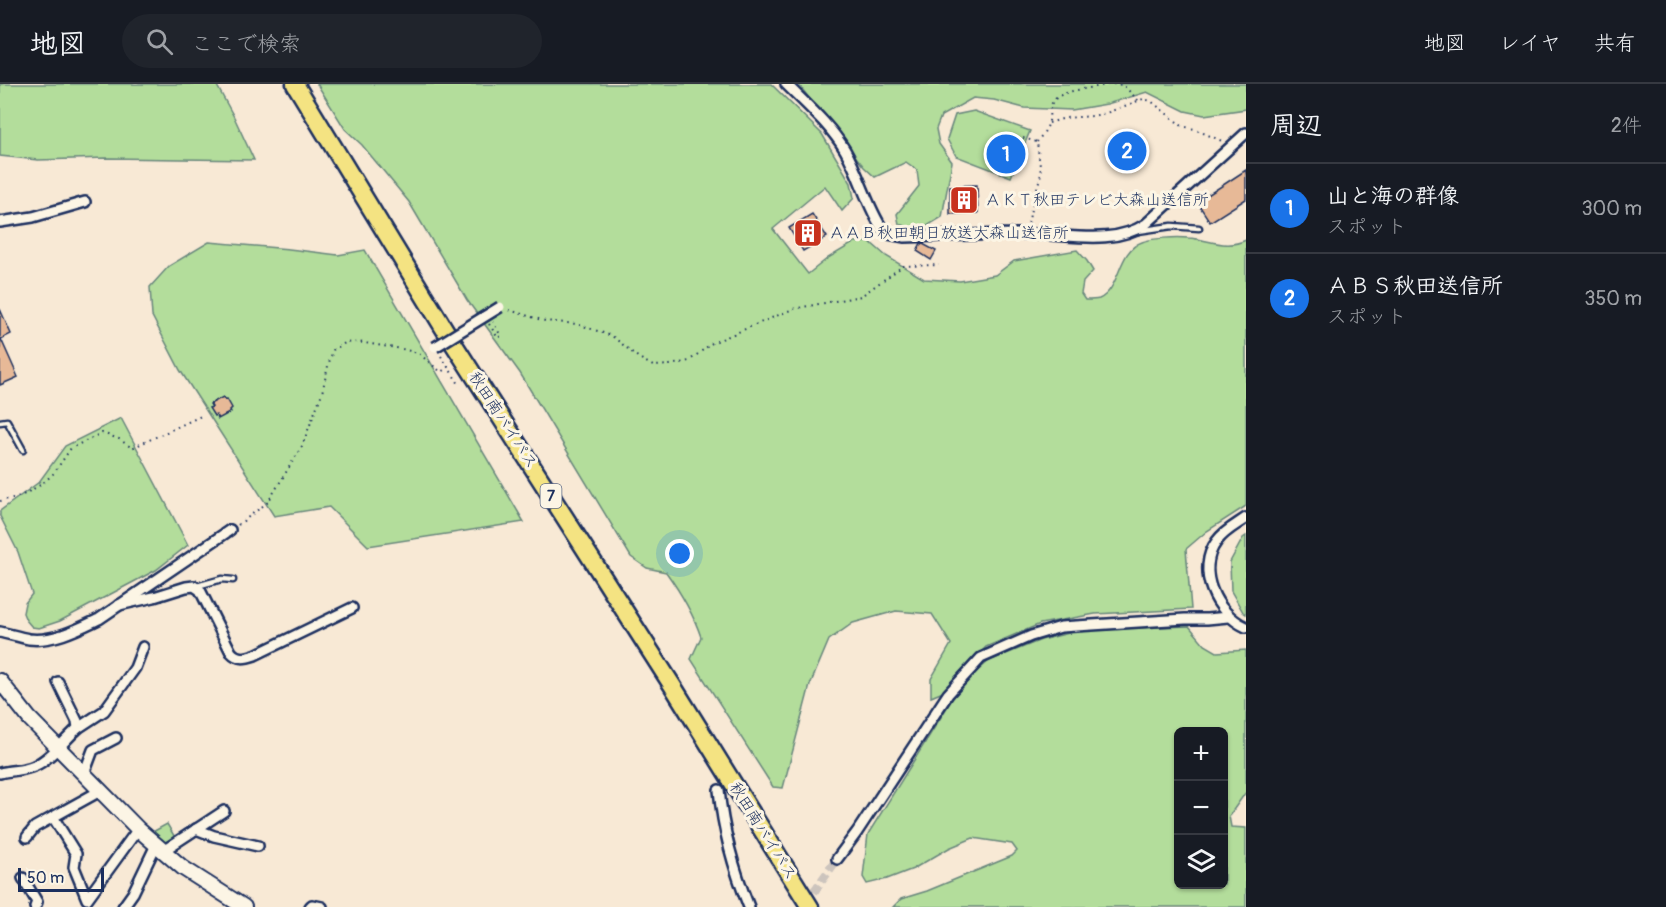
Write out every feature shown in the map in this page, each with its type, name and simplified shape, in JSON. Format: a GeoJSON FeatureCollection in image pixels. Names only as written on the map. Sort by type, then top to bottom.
{"type":"FeatureCollection","features":[{"type":"Feature","properties":{"kind":"highway","name":"秋田南バイパス"},"geometry":{"type":"LineString","coordinates":[[295,84],[448,335],[810,907]]}},
{"type":"Feature","properties":{"kind":"street"},"geometry":{"type":"LineString","coordinates":[[786,84],[839,141],[883,230],[905,237],[1027,234],[1086,237],[1130,233],[1146,224],[1246,133]]}},
{"type":"Feature","properties":{"kind":"street"},"geometry":{"type":"LineString","coordinates":[[0,222],[85,202]]}},
{"type":"Feature","properties":{"kind":"street"},"geometry":{"type":"LineString","coordinates":[[435,347],[488,318],[500,307]]}},
{"type":"Feature","properties":{"kind":"street"},"geometry":{"type":"LineString","coordinates":[[1246,518],[1227,530],[1216,542],[1209,562],[1208,579],[1210,587],[1228,616],[1246,627]]}},
{"type":"Feature","properties":{"kind":"street"},"geometry":{"type":"LineString","coordinates":[[0,632],[31,639],[52,637],[78,629],[99,619],[230,530]]}},
{"type":"Feature","properties":{"kind":"street"},"geometry":{"type":"LineString","coordinates":[[119,605],[194,586],[200,590],[231,652],[241,658],[255,655],[352,608]]}},
{"type":"Feature","properties":{"kind":"street"},"geometry":{"type":"LineString","coordinates":[[837,859],[948,694],[981,658],[1031,636],[1061,627],[1228,616]]}},
{"type":"Feature","properties":{"kind":"street"},"geometry":{"type":"LineString","coordinates":[[0,773],[34,766],[48,757],[78,728],[104,711],[135,668],[143,647]]}},
{"type":"Feature","properties":{"kind":"street"},"geometry":{"type":"LineString","coordinates":[[0,681],[29,718],[138,829],[183,868],[244,907]]}},
{"type":"Feature","properties":{"kind":"street"},"geometry":{"type":"LineString","coordinates":[[58,682],[77,721],[78,728]]}},
{"type":"Feature","properties":{"kind":"street"},"geometry":{"type":"LineString","coordinates":[[84,774],[93,750],[116,738]]}},
{"type":"Feature","properties":{"kind":"street"},"geometry":{"type":"LineString","coordinates":[[719,790],[721,809],[739,884],[749,907]]}},
{"type":"Feature","properties":{"kind":"street"},"geometry":{"type":"LineString","coordinates":[[27,837],[35,827],[100,791]]}},
{"type":"Feature","properties":{"kind":"street"},"geometry":{"type":"LineString","coordinates":[[123,907],[159,848],[224,811]]}},
{"type":"Feature","properties":{"kind":"street"},"geometry":{"type":"LineString","coordinates":[[53,817],[76,854],[74,867],[87,899]]}},
{"type":"Feature","properties":{"kind":"street"},"geometry":{"type":"LineString","coordinates":[[80,907],[138,829]]}},
{"type":"Feature","properties":{"kind":"street"},"geometry":{"type":"LineString","coordinates":[[196,829],[214,836],[258,846]]}},
{"type":"Feature","properties":{"kind":"street"},"geometry":{"type":"LineString","coordinates":[[23,878],[37,902],[35,907]]}},
{"type":"Feature","properties":{"kind":"street"},"geometry":{"type":"LineString","coordinates":[[310,907],[312,905],[322,907]]}},
{"type":"Feature","properties":{"kind":"lane"},"geometry":{"type":"LineString","coordinates":[[1130,233],[1172,226],[1199,228]]}},
{"type":"Feature","properties":{"kind":"lane"},"geometry":{"type":"LineString","coordinates":[[0,422],[7,421],[23,450]]}},
{"type":"Feature","properties":{"kind":"lane"},"geometry":{"type":"LineString","coordinates":[[194,586],[222,579],[233,580]]}},
{"type":"Feature","properties":{"kind":"path"},"geometry":{"type":"LineString","coordinates":[[1027,234],[1030,209],[1041,174],[1037,142],[1049,123],[1050,104],[1057,96],[1111,84],[1123,86],[1139,101]]}},
{"type":"Feature","properties":{"kind":"path"},"geometry":{"type":"LineString","coordinates":[[1049,123],[1065,118],[1093,116],[1143,99],[1151,101],[1182,126],[1208,134],[1231,146]]}},
{"type":"Feature","properties":{"kind":"path"},"geometry":{"type":"LineString","coordinates":[[1023,138],[1037,142]]}},
{"type":"Feature","properties":{"kind":"path"},"geometry":{"type":"LineString","coordinates":[[500,307],[545,321],[577,324],[612,336],[639,358],[653,366],[670,365],[689,361],[712,343],[793,309],[861,296],[903,266],[939,265]]}},
{"type":"Feature","properties":{"kind":"path"},"geometry":{"type":"LineString","coordinates":[[488,318],[501,336],[498,338],[488,318]]}},
{"type":"Feature","properties":{"kind":"path"},"geometry":{"type":"LineString","coordinates":[[230,530],[268,502],[302,446],[322,393],[333,351],[345,344],[358,342],[418,353],[441,372],[448,367]]}},
{"type":"Feature","properties":{"kind":"path"},"geometry":{"type":"LineString","coordinates":[[435,347],[459,384]]}},
{"type":"Feature","properties":{"kind":"path"},"geometry":{"type":"LineString","coordinates":[[0,501],[21,496],[42,484],[54,473],[71,448],[102,433],[119,439],[132,448],[201,416]]}},
{"type":"Feature","properties":{"kind":"green space"},"geometry":{"type":"Polygon","coordinates":[[[0,84],[216,84],[254,160],[107,158],[38,160],[0,156],[0,84]]]}},
{"type":"Feature","properties":{"kind":"green space"},"geometry":{"type":"Polygon","coordinates":[[[317,84],[771,84],[822,134],[851,183],[854,198],[842,211],[825,186],[773,229],[808,274],[828,258],[855,242],[870,242],[886,256],[924,279],[960,281],[995,275],[1014,261],[1077,250],[1093,271],[1083,282],[1081,294],[1085,300],[1094,300],[1106,294],[1128,253],[1142,242],[1183,238],[1231,244],[1246,240],[1246,506],[1207,531],[1186,549],[1191,609],[1095,614],[1040,624],[986,647],[943,692],[931,697],[931,679],[951,644],[932,614],[896,611],[853,623],[829,640],[810,685],[783,788],[773,787],[691,659],[701,637],[677,588],[666,572],[647,568],[631,557],[520,373],[467,300],[409,202],[362,145],[345,129],[317,84]]]}},
{"type":"Feature","properties":{"kind":"green space"},"geometry":{"type":"Polygon","coordinates":[[[798,84],[1246,84],[1246,109],[1204,115],[1185,111],[1147,92],[1107,104],[1072,110],[1024,108],[994,100],[973,98],[941,116],[936,129],[939,144],[952,162],[942,217],[919,231],[899,224],[897,214],[919,186],[917,170],[906,162],[875,177],[864,167],[798,84]]]}},
{"type":"Feature","properties":{"kind":"green space"},"geometry":{"type":"Polygon","coordinates":[[[974,111],[1030,131],[1011,177],[956,156],[947,139],[955,115],[974,111]]]}},
{"type":"Feature","properties":{"kind":"green space"},"geometry":{"type":"Polygon","coordinates":[[[209,242],[338,255],[365,250],[524,522],[368,546],[329,507],[274,516],[180,370],[152,316],[150,287],[169,266],[209,242]]]}},
{"type":"Feature","properties":{"kind":"green space"},"geometry":{"type":"Polygon","coordinates":[[[121,418],[188,545],[156,570],[60,621],[39,628],[32,627],[23,613],[25,603],[32,594],[18,552],[0,516],[0,511],[39,482],[65,446],[121,418]]]}},
{"type":"Feature","properties":{"kind":"green space"},"geometry":{"type":"Polygon","coordinates":[[[1246,536],[1246,614],[1231,591],[1230,562],[1246,536]]]}},
{"type":"Feature","properties":{"kind":"green space"},"geometry":{"type":"Polygon","coordinates":[[[1189,626],[1205,645],[1217,652],[1246,650],[1246,792],[1229,816],[1231,827],[1246,828],[1246,907],[893,907],[901,899],[927,891],[1012,856],[1017,851],[1012,844],[973,838],[949,848],[913,869],[867,884],[863,877],[868,834],[961,685],[989,661],[1041,640],[1081,630],[1189,626]]]}},
{"type":"Feature","properties":{"kind":"green space"},"geometry":{"type":"Polygon","coordinates":[[[167,824],[176,839],[164,847],[149,834],[167,824]]]}},
{"type":"Feature","properties":{"kind":"building"},"geometry":{"type":"Polygon","coordinates":[[[1124,137],[1142,153],[1129,166],[1112,150],[1124,137]]]}},
{"type":"Feature","properties":{"kind":"building"},"geometry":{"type":"Polygon","coordinates":[[[1246,170],[1246,199],[1210,222],[1197,202],[1246,170]]]}},
{"type":"Feature","properties":{"kind":"building","name":"ＡＫＴ秋田テレビ大森山送信所"},"geometry":{"type":"Polygon","coordinates":[[[977,185],[978,213],[950,214],[950,186],[977,185]]]}},
{"type":"Feature","properties":{"kind":"building","name":"ＡＡＢ秋田朝日放送大森山送信所"},"geometry":{"type":"Polygon","coordinates":[[[812,214],[827,237],[803,251],[789,228],[812,214]]]}},
{"type":"Feature","properties":{"kind":"building"},"geometry":{"type":"Polygon","coordinates":[[[921,243],[936,251],[931,260],[917,251],[921,243]]]}},
{"type":"Feature","properties":{"kind":"building"},"geometry":{"type":"Polygon","coordinates":[[[0,309],[11,334],[1,339],[18,377],[0,385],[0,309]]]}},
{"type":"Feature","properties":{"kind":"building"},"geometry":{"type":"Polygon","coordinates":[[[223,397],[227,399],[232,408],[231,412],[218,419],[209,408],[212,407],[210,404],[223,397]]]}},
{"type":"Feature","properties":{"kind":"tunnel"},"geometry":{"type":"LineString","coordinates":[[806,903],[837,859]]}},
{"type":"Feature","properties":{"kind":"place","name":"ＡＢＳ秋田送信所"},"geometry":{"type":"Point","coordinates":[1127,151]}},
{"type":"Feature","properties":{"kind":"place","name":"山と海の群像"},"geometry":{"type":"Point","coordinates":[1006,154]}},
{"type":"Feature","properties":{"kind":"place","name":"ＡＫＴ秋田テレビ大森山送信所"},"geometry":{"type":"Point","coordinates":[964,200]}},
{"type":"Feature","properties":{"kind":"place","name":"ＡＡＢ秋田朝日放送大森山送信所"},"geometry":{"type":"Point","coordinates":[808,233]}}]}
